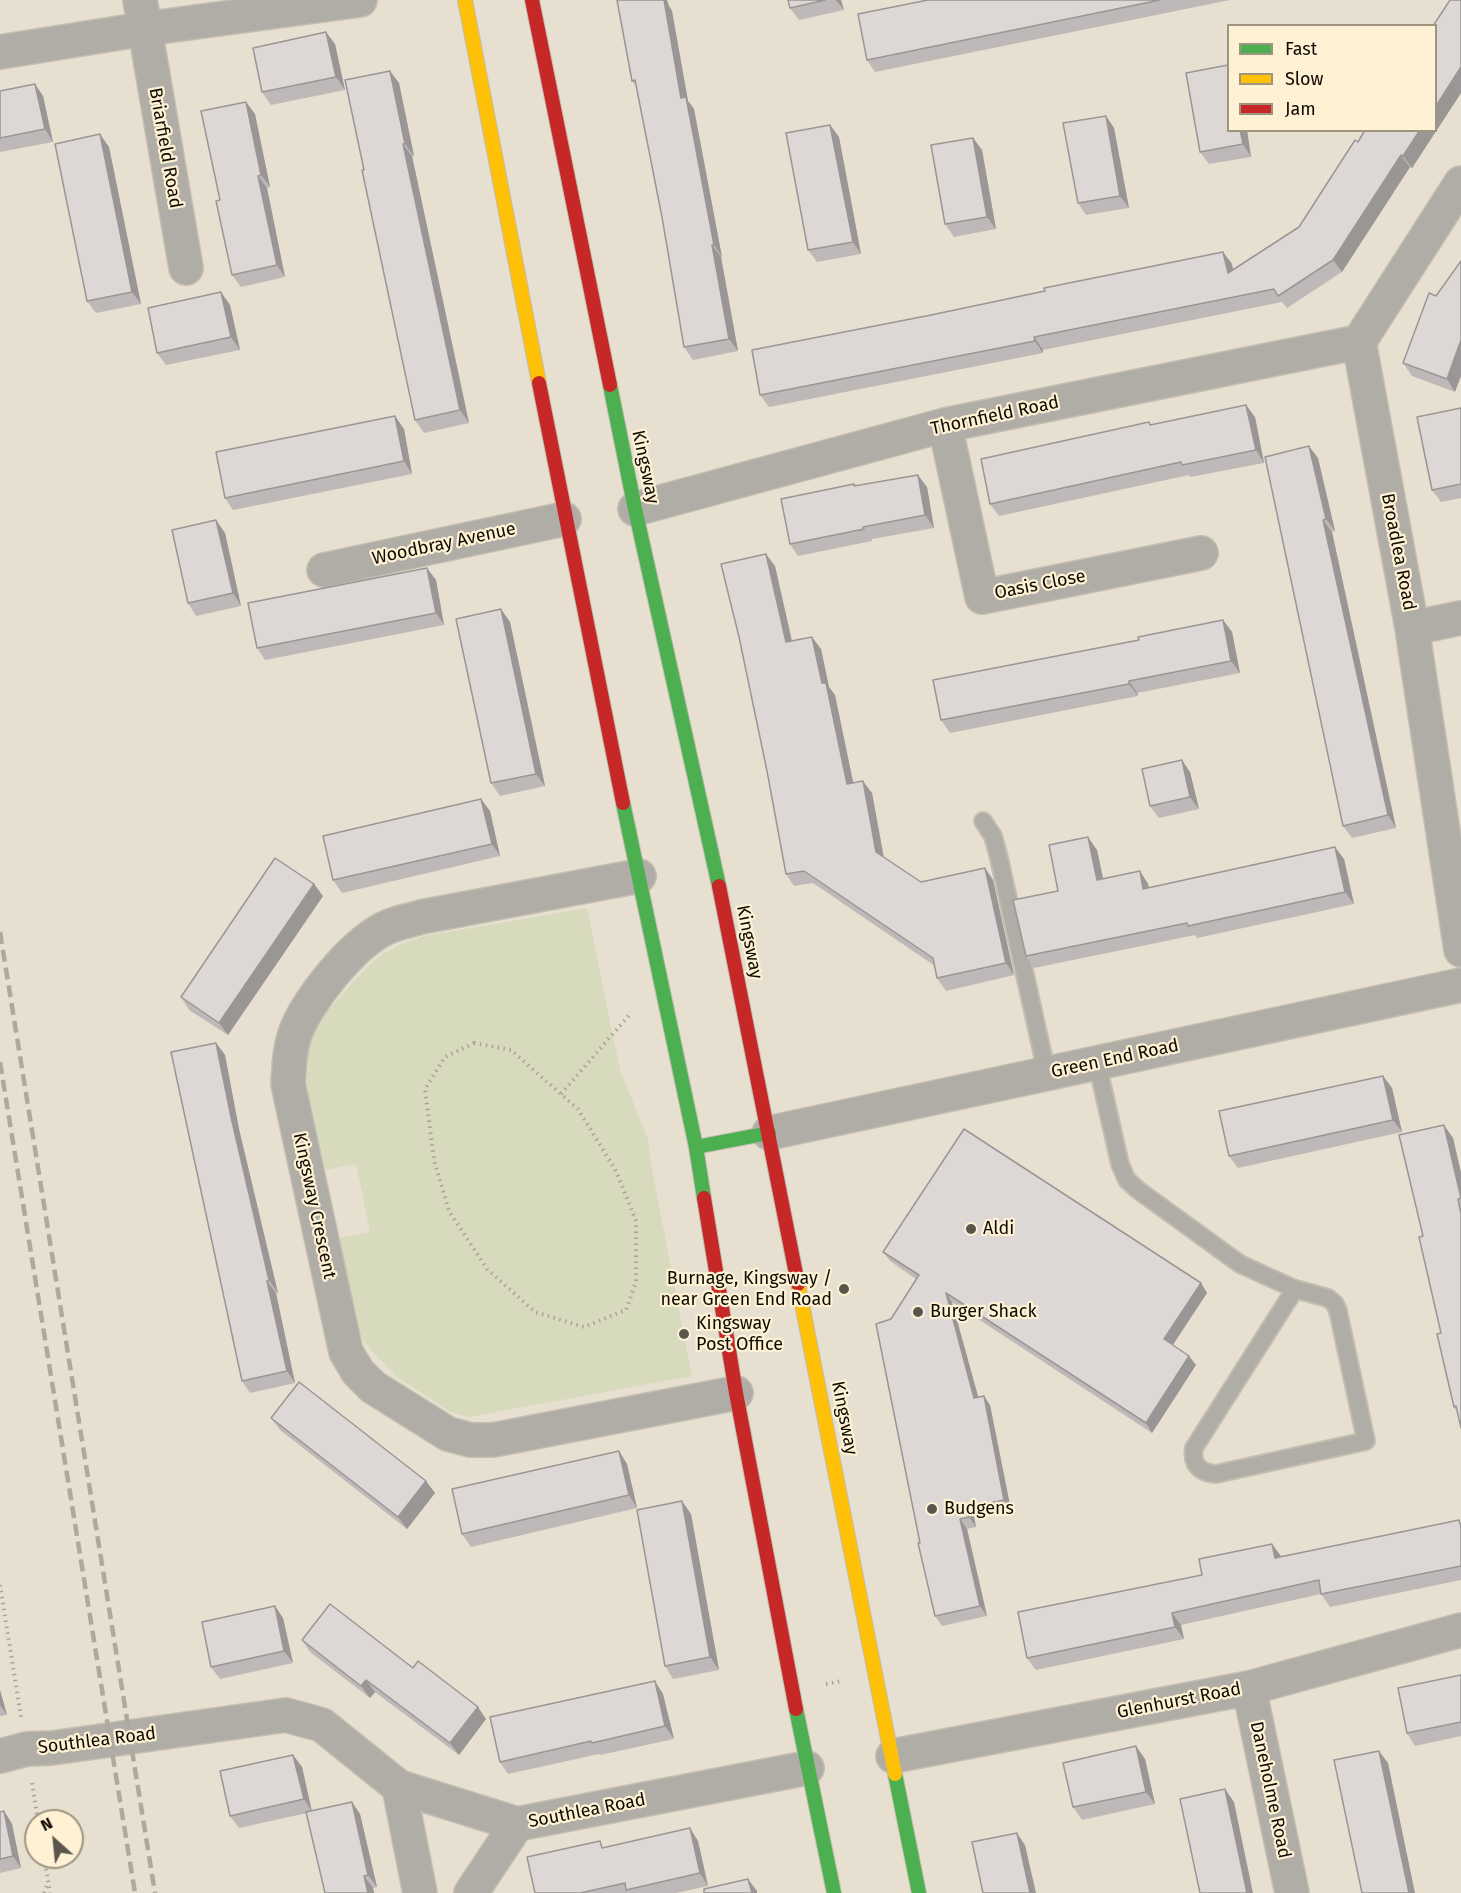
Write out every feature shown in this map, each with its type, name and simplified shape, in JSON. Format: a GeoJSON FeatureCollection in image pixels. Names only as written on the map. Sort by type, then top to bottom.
{"type":"FeatureCollection","features":[{"type":"Feature","properties":{"kind":"highway"},"geometry":{"type":"LineString","coordinates":[[465,0],[564,519],[659,980],[696,1147],[736,1393],[807,1768],[834,1893]]}},
{"type":"Feature","properties":{"kind":"highway","name":"Kingsway"},"geometry":{"type":"LineString","coordinates":[[532,0],[635,509],[713,855],[919,1893]]}},
{"type":"Feature","properties":{"kind":"highway"},"geometry":{"type":"LineString","coordinates":[[696,1147],[769,1133]]}},
{"type":"Feature","properties":{"kind":"street"},"geometry":{"type":"LineString","coordinates":[[0,52],[142,14],[360,0]]}},
{"type":"Feature","properties":{"kind":"street","name":"Briarfield Road"},"geometry":{"type":"LineString","coordinates":[[142,14],[186,268]]}},
{"type":"Feature","properties":{"kind":"street"},"geometry":{"type":"LineString","coordinates":[[1359,342],[1461,183]]}},
{"type":"Feature","properties":{"kind":"street","name":"Thornfield Road"},"geometry":{"type":"LineString","coordinates":[[635,509],[945,425],[1359,342]]}},
{"type":"Feature","properties":{"kind":"street","name":"Broadlea Road"},"geometry":{"type":"LineString","coordinates":[[1359,342],[1412,628],[1461,950]]}},
{"type":"Feature","properties":{"kind":"street","name":"Oasis Close"},"geometry":{"type":"LineString","coordinates":[[945,425],[982,597],[1201,553]]}},
{"type":"Feature","properties":{"kind":"street","name":"Woodbray Avenue"},"geometry":{"type":"LineString","coordinates":[[324,570],[564,519]]}},
{"type":"Feature","properties":{"kind":"street"},"geometry":{"type":"LineString","coordinates":[[1412,628],[1461,618]]}},
{"type":"Feature","properties":{"kind":"street","name":"Kingsway Crescent"},"geometry":{"type":"LineString","coordinates":[[639,876],[421,917],[388,927],[365,942],[343,962],[303,1014],[294,1036],[289,1058],[288,1084],[346,1352],[358,1372],[373,1387],[448,1434],[471,1440],[493,1440],[736,1393]]}},
{"type":"Feature","properties":{"kind":"street","name":"Green End Road"},"geometry":{"type":"LineString","coordinates":[[769,1133],[1461,985]]}},
{"type":"Feature","properties":{"kind":"street","name":"Glenhurst Road"},"geometry":{"type":"LineString","coordinates":[[893,1756],[1249,1688],[1461,1630]]}},
{"type":"Feature","properties":{"kind":"street","name":"Daneholme Road"},"geometry":{"type":"LineString","coordinates":[[1249,1688],[1292,1893]]}},
{"type":"Feature","properties":{"kind":"street","name":"Southlea Road"},"geometry":{"type":"LineString","coordinates":[[13,1753],[285,1715],[322,1725],[399,1787],[518,1824],[807,1768]]}},
{"type":"Feature","properties":{"kind":"street"},"geometry":{"type":"LineString","coordinates":[[399,1787],[420,1893]]}},
{"type":"Feature","properties":{"kind":"street"},"geometry":{"type":"LineString","coordinates":[[471,1893],[518,1824]]}},
{"type":"Feature","properties":{"kind":"lane"},"geometry":{"type":"LineString","coordinates":[[983,821],[993,836],[999,858],[1047,1074]]}},
{"type":"Feature","properties":{"kind":"lane"},"geometry":{"type":"LineString","coordinates":[[1097,1063],[1120,1164],[1127,1180],[1240,1264],[1295,1289],[1328,1298],[1335,1304],[1338,1311],[1366,1442],[1216,1474],[1207,1473],[1197,1467],[1192,1457],[1194,1448],[1295,1289]]}},
{"type":"Feature","properties":{"kind":"path"},"geometry":{"type":"LineString","coordinates":[[561,1094],[659,980]]}},
{"type":"Feature","properties":{"kind":"path"},"geometry":{"type":"LineString","coordinates":[[474,1043],[511,1050],[561,1094],[578,1109],[616,1171],[636,1221],[636,1282],[626,1310],[584,1327],[535,1312],[487,1269],[449,1211],[434,1160],[425,1089],[445,1057],[474,1043]]}},
{"type":"Feature","properties":{"kind":"path"},"geometry":{"type":"LineString","coordinates":[[0,1585],[13,1753]]}},
{"type":"Feature","properties":{"kind":"path"},"geometry":{"type":"LineString","coordinates":[[793,1690],[877,1674]]}},
{"type":"Feature","properties":{"kind":"path"},"geometry":{"type":"LineString","coordinates":[[46,1869],[50,1893]]}},
{"type":"Feature","properties":{"kind":"path"},"geometry":{"type":"LineString","coordinates":[[44,1893],[48,1882]]}},
{"type":"Feature","properties":{"kind":"green space"},"geometry":{"type":"Polygon","coordinates":[[[587,908],[620,1070],[648,1139],[692,1376],[469,1417],[450,1412],[396,1376],[362,1338],[339,1238],[370,1232],[356,1164],[326,1170],[309,1102],[307,1049],[312,1034],[323,1016],[355,979],[380,956],[389,951],[424,936],[587,908]]]}},
{"type":"Feature","properties":{"kind":"building"},"geometry":{"type":"Polygon","coordinates":[[[617,0],[664,0],[681,98],[686,97],[729,339],[684,347],[662,217],[617,0]]]}},
{"type":"Feature","properties":{"kind":"building"},"geometry":{"type":"Polygon","coordinates":[[[788,0],[825,0],[790,8],[788,0]]]}},
{"type":"Feature","properties":{"kind":"building"},"geometry":{"type":"Polygon","coordinates":[[[928,0],[1160,0],[867,60],[858,14],[928,0]]]}},
{"type":"Feature","properties":{"kind":"building"},"geometry":{"type":"Polygon","coordinates":[[[1450,0],[1461,0],[1461,67],[1437,104],[1437,24],[1434,24],[1450,0]]]}},
{"type":"Feature","properties":{"kind":"building"},"geometry":{"type":"Polygon","coordinates":[[[326,32],[336,77],[262,92],[253,48],[326,32]]]}},
{"type":"Feature","properties":{"kind":"building"},"geometry":{"type":"Polygon","coordinates":[[[1227,65],[1227,132],[1240,132],[1243,144],[1200,152],[1186,73],[1227,65]]]}},
{"type":"Feature","properties":{"kind":"building"},"geometry":{"type":"Polygon","coordinates":[[[390,71],[405,144],[403,144],[460,410],[415,420],[345,80],[390,71]]]}},
{"type":"Feature","properties":{"kind":"building"},"geometry":{"type":"Polygon","coordinates":[[[35,84],[45,129],[0,138],[0,91],[35,84]]]}},
{"type":"Feature","properties":{"kind":"building"},"geometry":{"type":"Polygon","coordinates":[[[246,102],[261,175],[258,176],[277,265],[232,275],[216,201],[220,200],[201,111],[246,102]]]}},
{"type":"Feature","properties":{"kind":"building"},"geometry":{"type":"Polygon","coordinates":[[[1106,116],[1120,196],[1078,203],[1063,123],[1106,116]]]}},
{"type":"Feature","properties":{"kind":"building"},"geometry":{"type":"Polygon","coordinates":[[[830,125],[853,242],[808,250],[786,133],[830,125]]]}},
{"type":"Feature","properties":{"kind":"building"},"geometry":{"type":"Polygon","coordinates":[[[1364,132],[1419,132],[1403,156],[1401,155],[1333,260],[1278,296],[1274,289],[1034,337],[1035,341],[760,395],[752,350],[931,315],[1045,291],[1044,288],[1223,252],[1228,273],[1299,227],[1355,140],[1358,142],[1364,132]]]}},
{"type":"Feature","properties":{"kind":"building"},"geometry":{"type":"Polygon","coordinates":[[[100,134],[132,292],[87,301],[55,144],[100,134]]]}},
{"type":"Feature","properties":{"kind":"building"},"geometry":{"type":"Polygon","coordinates":[[[973,138],[987,217],[945,224],[931,145],[973,138]]]}},
{"type":"Feature","properties":{"kind":"building"},"geometry":{"type":"Polygon","coordinates":[[[1461,261],[1461,340],[1447,379],[1403,363],[1429,293],[1436,296],[1461,261]]]}},
{"type":"Feature","properties":{"kind":"building"},"geometry":{"type":"Polygon","coordinates":[[[221,292],[231,337],[157,353],[148,308],[221,292]]]}},
{"type":"Feature","properties":{"kind":"building"},"geometry":{"type":"Polygon","coordinates":[[[1246,405],[1256,450],[1182,465],[1181,462],[990,504],[981,459],[1149,422],[1150,425],[1246,405]]]}},
{"type":"Feature","properties":{"kind":"building"},"geometry":{"type":"Polygon","coordinates":[[[1461,408],[1461,484],[1432,490],[1417,417],[1461,408]]]}},
{"type":"Feature","properties":{"kind":"building"},"geometry":{"type":"Polygon","coordinates":[[[395,416],[404,461],[225,498],[216,452],[395,416]]]}},
{"type":"Feature","properties":{"kind":"building"},"geometry":{"type":"Polygon","coordinates":[[[1309,446],[1326,519],[1323,520],[1388,815],[1343,826],[1265,457],[1309,446]]]}},
{"type":"Feature","properties":{"kind":"building"},"geometry":{"type":"Polygon","coordinates":[[[918,475],[925,515],[790,544],[781,499],[854,484],[854,486],[918,475]]]}},
{"type":"Feature","properties":{"kind":"building"},"geometry":{"type":"Polygon","coordinates":[[[216,520],[233,593],[188,603],[172,530],[216,520]]]}},
{"type":"Feature","properties":{"kind":"building"},"geometry":{"type":"Polygon","coordinates":[[[766,554],[786,642],[812,637],[822,683],[826,683],[847,784],[863,781],[876,852],[921,882],[985,868],[1006,963],[937,978],[933,958],[804,871],[786,874],[739,637],[721,564],[766,554]]]}},
{"type":"Feature","properties":{"kind":"building"},"geometry":{"type":"Polygon","coordinates":[[[427,568],[436,613],[257,648],[248,603],[427,568]]]}},
{"type":"Feature","properties":{"kind":"building"},"geometry":{"type":"Polygon","coordinates":[[[501,609],[536,774],[491,783],[456,619],[501,609]]]}},
{"type":"Feature","properties":{"kind":"building"},"geometry":{"type":"Polygon","coordinates":[[[1223,620],[1231,661],[1129,681],[1129,684],[941,720],[933,680],[1139,640],[1138,637],[1223,620]]]}},
{"type":"Feature","properties":{"kind":"building"},"geometry":{"type":"Polygon","coordinates":[[[1182,760],[1190,797],[1150,806],[1142,769],[1182,760]]]}},
{"type":"Feature","properties":{"kind":"building"},"geometry":{"type":"Polygon","coordinates":[[[481,799],[492,844],[333,880],[323,836],[481,799]]]}},
{"type":"Feature","properties":{"kind":"building"},"geometry":{"type":"Polygon","coordinates":[[[1088,837],[1097,880],[1140,871],[1143,889],[1335,847],[1345,892],[1188,926],[1187,923],[1026,956],[1013,900],[1058,891],[1049,845],[1088,837]]]}},
{"type":"Feature","properties":{"kind":"building"},"geometry":{"type":"Polygon","coordinates":[[[275,858],[314,884],[219,1023],[181,997],[275,858]]]}},
{"type":"Feature","properties":{"kind":"building"},"geometry":{"type":"Polygon","coordinates":[[[216,1043],[287,1371],[242,1381],[171,1052],[216,1043]]]}},
{"type":"Feature","properties":{"kind":"building"},"geometry":{"type":"Polygon","coordinates":[[[1383,1076],[1393,1120],[1229,1156],[1219,1111],[1383,1076]]]}},
{"type":"Feature","properties":{"kind":"building"},"geometry":{"type":"Polygon","coordinates":[[[1444,1125],[1461,1198],[1458,1199],[1461,1214],[1461,1428],[1437,1334],[1441,1333],[1419,1237],[1423,1236],[1399,1135],[1444,1125]]]}},
{"type":"Feature","properties":{"kind":"building"},"geometry":{"type":"Polygon","coordinates":[[[964,1129],[1201,1283],[1164,1339],[1189,1356],[1146,1423],[946,1293],[974,1398],[984,1396],[1004,1500],[967,1508],[969,1517],[960,1519],[980,1606],[935,1616],[918,1543],[920,1543],[876,1324],[891,1319],[919,1275],[883,1252],[964,1129]]]}},
{"type":"Feature","properties":{"kind":"building"},"geometry":{"type":"Polygon","coordinates":[[[299,1382],[426,1481],[398,1517],[271,1418],[299,1382]]]}},
{"type":"Feature","properties":{"kind":"building"},"geometry":{"type":"Polygon","coordinates":[[[619,1451],[629,1495],[462,1534],[452,1489],[619,1451]]]}},
{"type":"Feature","properties":{"kind":"building"},"geometry":{"type":"Polygon","coordinates":[[[682,1501],[710,1657],[665,1666],[637,1510],[682,1501]]]}},
{"type":"Feature","properties":{"kind":"building"},"geometry":{"type":"Polygon","coordinates":[[[1459,1520],[1461,1566],[1321,1594],[1319,1580],[1172,1613],[1175,1627],[1027,1658],[1018,1612],[1202,1575],[1199,1559],[1272,1544],[1275,1558],[1459,1520]]]}},
{"type":"Feature","properties":{"kind":"building"},"geometry":{"type":"Polygon","coordinates":[[[330,1604],[413,1668],[418,1661],[478,1707],[450,1743],[366,1680],[361,1686],[302,1640],[330,1604]]]}},
{"type":"Feature","properties":{"kind":"building"},"geometry":{"type":"Polygon","coordinates":[[[275,1606],[284,1651],[211,1667],[202,1622],[275,1606]]]}},
{"type":"Feature","properties":{"kind":"building"},"geometry":{"type":"Polygon","coordinates":[[[1461,1675],[1461,1722],[1407,1733],[1398,1688],[1461,1675]]]}},
{"type":"Feature","properties":{"kind":"building"},"geometry":{"type":"Polygon","coordinates":[[[655,1681],[665,1726],[500,1762],[490,1717],[655,1681]]]}},
{"type":"Feature","properties":{"kind":"building"},"geometry":{"type":"Polygon","coordinates":[[[1136,1746],[1146,1792],[1073,1807],[1063,1763],[1136,1746]]]}},
{"type":"Feature","properties":{"kind":"building"},"geometry":{"type":"Polygon","coordinates":[[[1379,1751],[1409,1893],[1362,1893],[1334,1760],[1379,1751]]]}},
{"type":"Feature","properties":{"kind":"building"},"geometry":{"type":"Polygon","coordinates":[[[293,1755],[304,1799],[230,1816],[220,1771],[293,1755]]]}},
{"type":"Feature","properties":{"kind":"building"},"geometry":{"type":"Polygon","coordinates":[[[1225,1789],[1247,1893],[1200,1893],[1180,1799],[1225,1789]]]}},
{"type":"Feature","properties":{"kind":"building"},"geometry":{"type":"Polygon","coordinates":[[[352,1802],[368,1875],[364,1876],[368,1893],[325,1893],[306,1812],[352,1802]]]}},
{"type":"Feature","properties":{"kind":"building"},"geometry":{"type":"Polygon","coordinates":[[[4,1811],[13,1856],[0,1859],[0,1812],[4,1811]]]}},
{"type":"Feature","properties":{"kind":"building"},"geometry":{"type":"Polygon","coordinates":[[[690,1828],[700,1873],[626,1890],[625,1883],[580,1893],[535,1893],[527,1857],[600,1841],[602,1848],[690,1828]]]}},
{"type":"Feature","properties":{"kind":"building"},"geometry":{"type":"Polygon","coordinates":[[[1017,1833],[1030,1893],[983,1893],[972,1842],[1017,1833]]]}},
{"type":"Feature","properties":{"kind":"building"},"geometry":{"type":"Polygon","coordinates":[[[748,1879],[752,1893],[704,1893],[704,1889],[748,1879]]]}},
{"type":"Feature","properties":{"kind":"railway"},"geometry":{"type":"LineString","coordinates":[[0,932],[155,1893]]}},
{"type":"Feature","properties":{"kind":"railway"},"geometry":{"type":"LineString","coordinates":[[0,1062],[135,1893]]}},
{"type":"Feature","properties":{"kind":"traffic: fast"},"geometry":{"type":"LineString","coordinates":[[610,385],[635,509],[719,886]]}},
{"type":"Feature","properties":{"kind":"traffic: fast"},"geometry":{"type":"LineString","coordinates":[[623,803],[696,1147],[704,1198]]}},
{"type":"Feature","properties":{"kind":"traffic: fast"},"geometry":{"type":"LineString","coordinates":[[696,1147],[769,1133]]}},
{"type":"Feature","properties":{"kind":"traffic: fast"},"geometry":{"type":"LineString","coordinates":[[796,1709],[834,1893]]}},
{"type":"Feature","properties":{"kind":"traffic: fast"},"geometry":{"type":"LineString","coordinates":[[895,1774],[919,1893]]}},
{"type":"Feature","properties":{"kind":"traffic: slow"},"geometry":{"type":"LineString","coordinates":[[465,0],[539,383]]}},
{"type":"Feature","properties":{"kind":"traffic: slow"},"geometry":{"type":"LineString","coordinates":[[798,1284],[895,1774]]}},
{"type":"Feature","properties":{"kind":"traffic: jam"},"geometry":{"type":"LineString","coordinates":[[532,0],[610,385]]}},
{"type":"Feature","properties":{"kind":"traffic: jam"},"geometry":{"type":"LineString","coordinates":[[539,383],[623,803]]}},
{"type":"Feature","properties":{"kind":"traffic: jam"},"geometry":{"type":"LineString","coordinates":[[719,886],[798,1284]]}},
{"type":"Feature","properties":{"kind":"traffic: jam"},"geometry":{"type":"LineString","coordinates":[[704,1198],[736,1393],[796,1709]]}},
{"type":"Feature","properties":{"kind":"place","name":"Aldi"},"geometry":{"type":"Point","coordinates":[971,1229]}},
{"type":"Feature","properties":{"kind":"place","name":"Burnage, Kingsway / near Green End Road"},"geometry":{"type":"Point","coordinates":[844,1289]}},
{"type":"Feature","properties":{"kind":"place","name":"Burger Shack"},"geometry":{"type":"Point","coordinates":[918,1312]}},
{"type":"Feature","properties":{"kind":"place","name":"Kingsway Post Office"},"geometry":{"type":"Point","coordinates":[684,1334]}},
{"type":"Feature","properties":{"kind":"place","name":"Budgens"},"geometry":{"type":"Point","coordinates":[932,1509]}}]}
